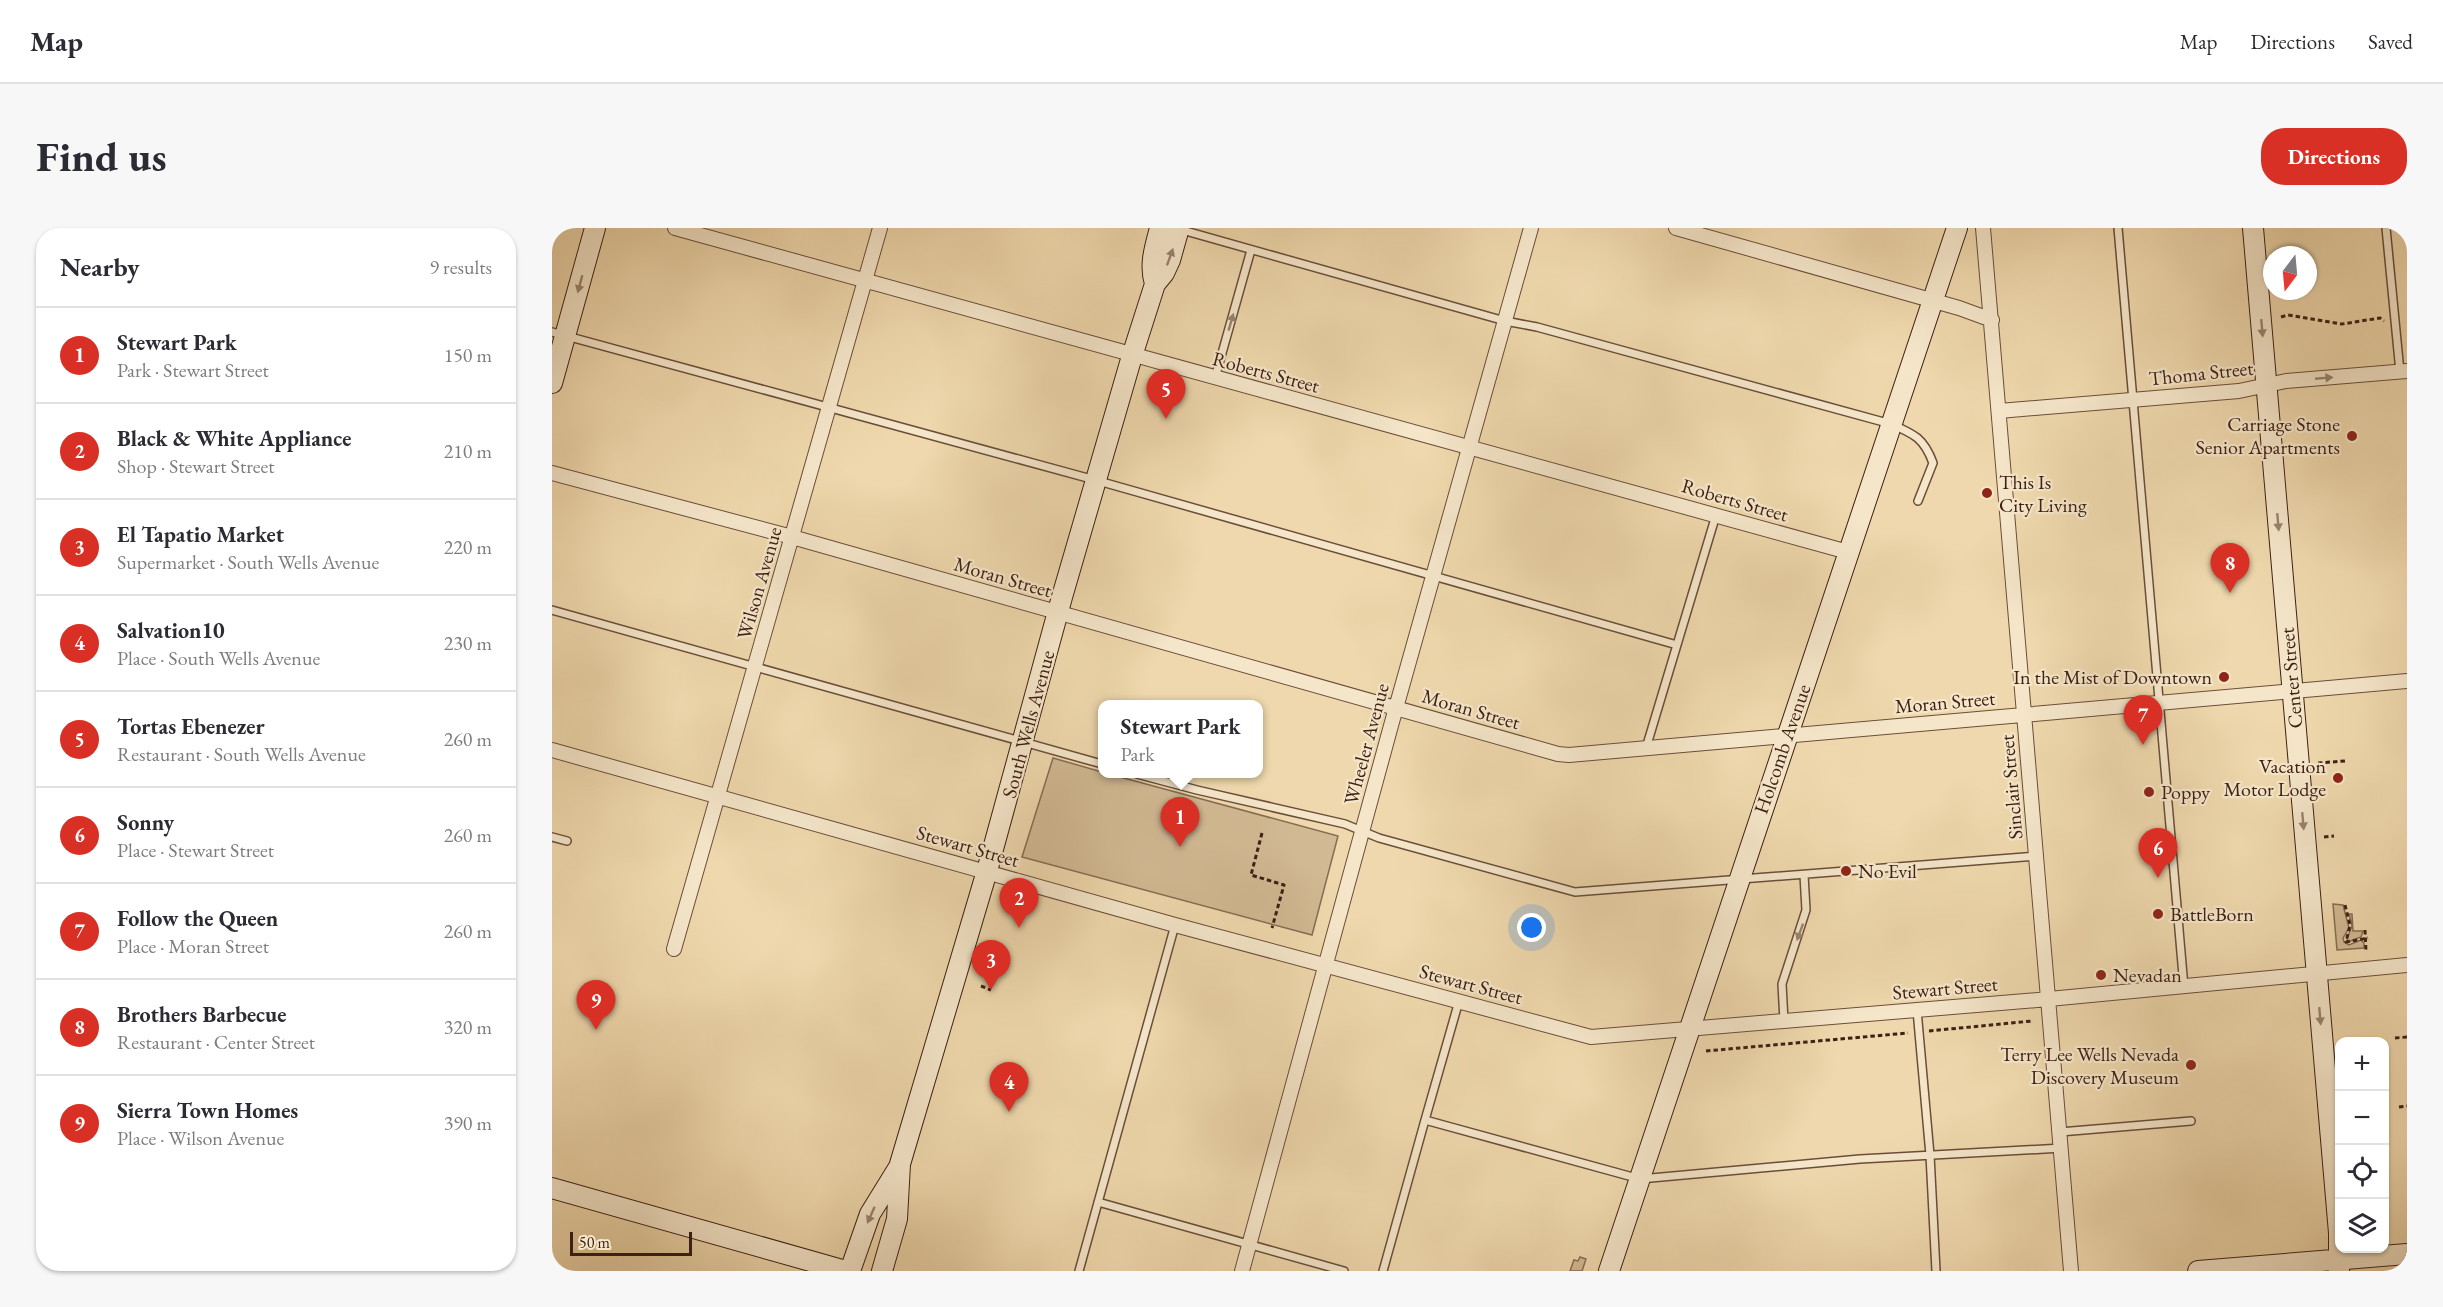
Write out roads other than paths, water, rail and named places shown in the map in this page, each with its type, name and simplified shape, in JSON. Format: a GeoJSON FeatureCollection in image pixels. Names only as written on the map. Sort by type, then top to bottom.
{"type":"FeatureCollection","features":[{"type":"Feature","properties":{"kind":"street"},"geometry":{"type":"LineString","coordinates":[[552,383],[559,334],[595,228]]}},
{"type":"Feature","properties":{"kind":"street","name":"Roberts Street"},"geometry":{"type":"LineString","coordinates":[[675,228],[1848,552]]}},
{"type":"Feature","properties":{"kind":"street","name":"Wilson Avenue"},"geometry":{"type":"LineString","coordinates":[[674,949],[880,228]]}},
{"type":"Feature","properties":{"kind":"street","name":"South Wells Avenue"},"geometry":{"type":"LineString","coordinates":[[882,1271],[897,1219],[900,1164],[987,872],[1095,480],[1155,284],[1151,273],[1153,254],[1173,228]]}},
{"type":"Feature","properties":{"kind":"street","name":"Wheeler Avenue"},"geometry":{"type":"LineString","coordinates":[[1242,1271],[1396,707],[1531,228]]}},
{"type":"Feature","properties":{"kind":"street"},"geometry":{"type":"LineString","coordinates":[[1676,228],[1933,300],[1992,320]]}},
{"type":"Feature","properties":{"kind":"street","name":"Holcomb Avenue"},"geometry":{"type":"LineString","coordinates":[[1609,1271],[1957,228]]}},
{"type":"Feature","properties":{"kind":"street","name":"Sinclair Street"},"geometry":{"type":"LineString","coordinates":[[1983,228],[2071,1271]]}},
{"type":"Feature","properties":{"kind":"street","name":"Center Street"},"geometry":{"type":"LineString","coordinates":[[2253,228],[2339,1265]]}},
{"type":"Feature","properties":{"kind":"street","name":"Thoma Street"},"geometry":{"type":"LineString","coordinates":[[1999,411],[2239,391],[2286,381],[2403,372]]}},
{"type":"Feature","properties":{"kind":"street","name":"Moran Street"},"geometry":{"type":"LineString","coordinates":[[552,473],[792,537],[1558,754],[1646,749],[2001,716],[2159,705],[2407,681]]}},
{"type":"Feature","properties":{"kind":"street","name":"Stewart Street"},"geometry":{"type":"LineString","coordinates":[[552,750],[1175,925],[1591,1037],[2049,999],[2407,965]]}},
{"type":"Feature","properties":{"kind":"street","name":"South Wells Avenue"},"geometry":{"type":"LineString","coordinates":[[848,1271],[870,1214],[900,1164]]}},
{"type":"Feature","properties":{"kind":"street"},"geometry":{"type":"LineString","coordinates":[[552,1188],[848,1271]]}},
{"type":"Feature","properties":{"kind":"street"},"geometry":{"type":"LineString","coordinates":[[2206,1271],[2339,1265],[2407,1254]]}},
{"type":"Feature","properties":{"kind":"lane"},"geometry":{"type":"LineString","coordinates":[[1173,228],[1505,321],[1537,327],[1891,424],[1917,436],[1928,450],[1933,463],[1918,501]]}},
{"type":"Feature","properties":{"kind":"lane"},"geometry":{"type":"LineString","coordinates":[[2118,228],[2184,987]]}},
{"type":"Feature","properties":{"kind":"lane"},"geometry":{"type":"LineString","coordinates":[[2386,228],[2403,372]]}},
{"type":"Feature","properties":{"kind":"lane"},"geometry":{"type":"LineString","coordinates":[[1215,378],[1251,250]]}},
{"type":"Feature","properties":{"kind":"lane"},"geometry":{"type":"LineString","coordinates":[[559,334],[1095,480],[1677,645]]}},
{"type":"Feature","properties":{"kind":"lane"},"geometry":{"type":"LineString","coordinates":[[1646,749],[1716,515]]}},
{"type":"Feature","properties":{"kind":"lane"},"geometry":{"type":"LineString","coordinates":[[552,610],[1098,763]]}},
{"type":"Feature","properties":{"kind":"lane"},"geometry":{"type":"LineString","coordinates":[[1152,778],[1345,824],[1362,832],[1575,892],[2037,856]]}},
{"type":"Feature","properties":{"kind":"lane"},"geometry":{"type":"LineString","coordinates":[[552,837],[567,841]]}},
{"type":"Feature","properties":{"kind":"lane"},"geometry":{"type":"LineString","coordinates":[[1784,1021],[1782,984],[1806,910],[1804,875]]}},
{"type":"Feature","properties":{"kind":"lane"},"geometry":{"type":"LineString","coordinates":[[1079,1271],[1175,925]]}},
{"type":"Feature","properties":{"kind":"lane"},"geometry":{"type":"LineString","coordinates":[[1383,1271],[1459,1000]]}},
{"type":"Feature","properties":{"kind":"lane"},"geometry":{"type":"LineString","coordinates":[[1917,1010],[1936,1271]]}},
{"type":"Feature","properties":{"kind":"lane"},"geometry":{"type":"LineString","coordinates":[[1425,1120],[1640,1179],[1860,1159],[2062,1148]]}},
{"type":"Feature","properties":{"kind":"lane"},"geometry":{"type":"LineString","coordinates":[[2060,1132],[2191,1121]]}},
{"type":"Feature","properties":{"kind":"lane"},"geometry":{"type":"LineString","coordinates":[[1098,1202],[1344,1271]]}},
{"type":"Feature","properties":{"kind":"place","name":"Tortas Ebenezer"},"geometry":{"type":"Point","coordinates":[1166,419]}},
{"type":"Feature","properties":{"kind":"place","name":"Carriage Stone Senior Apartments"},"geometry":{"type":"Point","coordinates":[2352,436]}},
{"type":"Feature","properties":{"kind":"place","name":"This Is City Living"},"geometry":{"type":"Point","coordinates":[1987,493]}},
{"type":"Feature","properties":{"kind":"place","name":"Brothers Barbecue"},"geometry":{"type":"Point","coordinates":[2230,593]}},
{"type":"Feature","properties":{"kind":"place","name":"In the Mist of Downtown"},"geometry":{"type":"Point","coordinates":[2224,677]}},
{"type":"Feature","properties":{"kind":"place","name":"Follow the Queen"},"geometry":{"type":"Point","coordinates":[2143,745]}},
{"type":"Feature","properties":{"kind":"place","name":"Vacation Motor Lodge"},"geometry":{"type":"Point","coordinates":[2338,778]}},
{"type":"Feature","properties":{"kind":"place","name":"Poppy"},"geometry":{"type":"Point","coordinates":[2149,792]}},
{"type":"Feature","properties":{"kind":"place","name":"Stewart Park"},"geometry":{"type":"Point","coordinates":[1180,847]}},
{"type":"Feature","properties":{"kind":"place","name":"No Evil"},"geometry":{"type":"Point","coordinates":[1846,871]}},
{"type":"Feature","properties":{"kind":"place","name":"Sonny"},"geometry":{"type":"Point","coordinates":[2158,878]}},
{"type":"Feature","properties":{"kind":"place","name":"BattleBorn"},"geometry":{"type":"Point","coordinates":[2158,914]}},
{"type":"Feature","properties":{"kind":"place","name":"Black & White Appliance"},"geometry":{"type":"Point","coordinates":[1019,928]}},
{"type":"Feature","properties":{"kind":"place","name":"Nevadan"},"geometry":{"type":"Point","coordinates":[2101,975]}},
{"type":"Feature","properties":{"kind":"place","name":"El Tapatio Market"},"geometry":{"type":"Point","coordinates":[991,990]}},
{"type":"Feature","properties":{"kind":"place","name":"Sierra Town Homes"},"geometry":{"type":"Point","coordinates":[596,1030]}},
{"type":"Feature","properties":{"kind":"place","name":"Terry Lee Wells Nevada Discovery Museum"},"geometry":{"type":"Point","coordinates":[2191,1065]}},
{"type":"Feature","properties":{"kind":"place","name":"Salvation10"},"geometry":{"type":"Point","coordinates":[1009,1112]}}]}
